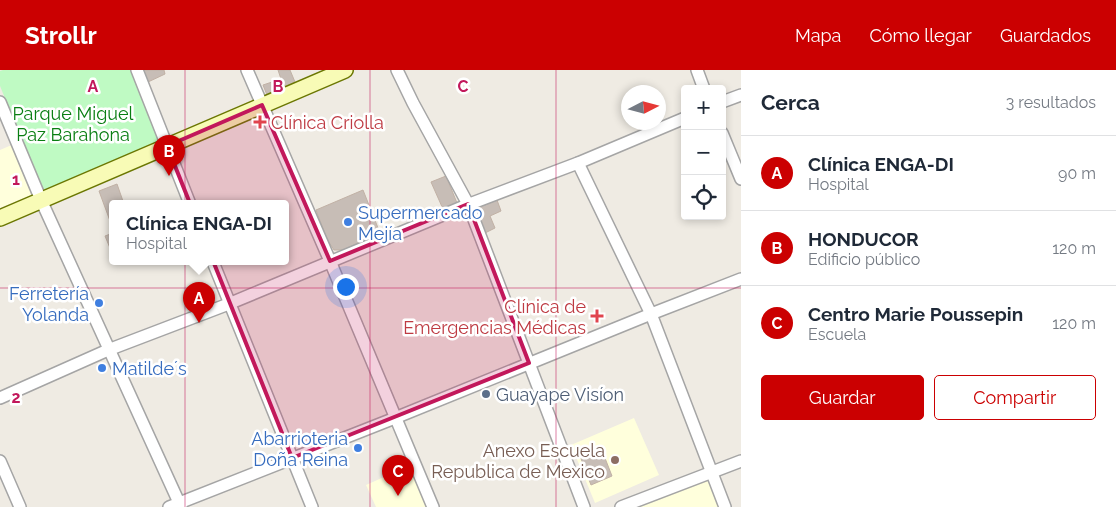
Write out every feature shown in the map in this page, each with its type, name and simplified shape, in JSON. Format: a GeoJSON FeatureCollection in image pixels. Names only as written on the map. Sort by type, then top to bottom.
{"type":"FeatureCollection","features":[{"type":"Feature","properties":{"kind":"main road"},"geometry":{"type":"LineString","coordinates":[[0,218],[345,70]]}},
{"type":"Feature","properties":{"kind":"street"},"geometry":{"type":"LineString","coordinates":[[137,70],[188,200]]}},
{"type":"Feature","properties":{"kind":"street"},"geometry":{"type":"LineString","coordinates":[[247,70],[330,261],[433,507]]}},
{"type":"Feature","properties":{"kind":"street"},"geometry":{"type":"LineString","coordinates":[[397,70],[468,204],[584,507]]}},
{"type":"Feature","properties":{"kind":"street"},"geometry":{"type":"LineString","coordinates":[[697,70],[703,85]]}},
{"type":"Feature","properties":{"kind":"street"},"geometry":{"type":"LineString","coordinates":[[726,101],[741,95]]}},
{"type":"Feature","properties":{"kind":"street"},"geometry":{"type":"LineString","coordinates":[[0,102],[41,200],[176,506],[741,279]]}},
{"type":"Feature","properties":{"kind":"street"},"geometry":{"type":"LineString","coordinates":[[0,398],[108,350],[230,303],[468,204],[578,163],[681,120]]}},
{"type":"Feature","properties":{"kind":"street"},"geometry":{"type":"LineString","coordinates":[[726,143],[741,179]]}},
{"type":"Feature","properties":{"kind":"street"},"geometry":{"type":"LineString","coordinates":[[578,163],[651,314],[725,507]]}},
{"type":"Feature","properties":{"kind":"street"},"geometry":{"type":"LineString","coordinates":[[214,265],[312,507]]}},
{"type":"Feature","properties":{"kind":"street"},"geometry":{"type":"LineString","coordinates":[[0,461],[20,507]]}},
{"type":"Feature","properties":{"kind":"street"},"geometry":{"type":"LineString","coordinates":[[621,507],[741,461]]}},
{"type":"Feature","properties":{"kind":"highlighted area"},"geometry":{"type":"Polygon","coordinates":[[[262,105],[330,261],[468,204],[529,363],[292,458],[167,146],[262,105]]]}},
{"type":"Feature","properties":{"kind":"shaded area"},"geometry":{"type":"Polygon","coordinates":[[[14,144],[34,194],[0,208],[0,150],[14,144]]]}},
{"type":"Feature","properties":{"kind":"shaded area","name":"Anexo Escuela Republica de Mexico"},"geometry":{"type":"Polygon","coordinates":[[[634,418],[659,475],[595,503],[571,445],[634,418]]]}},
{"type":"Feature","properties":{"kind":"shaded area"},"geometry":{"type":"Polygon","coordinates":[[[411,465],[430,507],[376,507],[366,485],[411,465]]]}},
{"type":"Feature","properties":{"kind":"shaded area"},"geometry":{"type":"Polygon","coordinates":[[[708,479],[719,507],[635,507],[708,479]]]}},
{"type":"Feature","properties":{"kind":"green space","name":"Parque Miguel Paz Barahona"},"geometry":{"type":"Polygon","coordinates":[[[131,70],[162,144],[44,193],[0,86],[0,71],[131,70]]]}},
{"type":"Feature","properties":{"kind":"building"},"geometry":{"type":"Polygon","coordinates":[[[143,70],[164,70],[165,74],[148,82],[143,70]]]}},
{"type":"Feature","properties":{"kind":"building"},"geometry":{"type":"Polygon","coordinates":[[[278,70],[290,70],[295,82],[267,95],[263,85],[281,79],[278,70]]]}},
{"type":"Feature","properties":{"kind":"building"},"geometry":{"type":"Polygon","coordinates":[[[446,176],[457,203],[443,209],[431,182],[446,176]]]}},
{"type":"Feature","properties":{"kind":"building"},"geometry":{"type":"Polygon","coordinates":[[[117,184],[123,200],[109,200],[109,218],[99,191],[117,184]]]}},
{"type":"Feature","properties":{"kind":"building","name":"Supermercado Mejía"},"geometry":{"type":"Polygon","coordinates":[[[363,190],[380,233],[343,250],[334,250],[327,239],[316,210],[363,190]]]}},
{"type":"Feature","properties":{"kind":"building"},"geometry":{"type":"Polygon","coordinates":[[[497,200],[501,211],[490,216],[495,228],[485,233],[475,209],[497,200]]]}},
{"type":"Feature","properties":{"kind":"building"},"geometry":{"type":"Polygon","coordinates":[[[109,234],[109,246],[105,236],[109,234]]]}},
{"type":"Feature","properties":{"kind":"building"},"geometry":{"type":"Polygon","coordinates":[[[601,448],[612,476],[591,485],[580,456],[601,448]]]}},
{"type":"Feature","properties":{"kind":"place","name":"Clínica Criolla"},"geometry":{"type":"Point","coordinates":[260,122]}},
{"type":"Feature","properties":{"kind":"place","name":"HONDUCOR"},"geometry":{"type":"Point","coordinates":[169,176]}},
{"type":"Feature","properties":{"kind":"place","name":"Supermercado Mejía"},"geometry":{"type":"Point","coordinates":[348,222]}},
{"type":"Feature","properties":{"kind":"place","name":"Ferretería Yolanda"},"geometry":{"type":"Point","coordinates":[99,303]}},
{"type":"Feature","properties":{"kind":"place","name":"Clínica de Emergencias Médicas"},"geometry":{"type":"Point","coordinates":[597,316]}},
{"type":"Feature","properties":{"kind":"place","name":"Clínica ENGA-DI"},"geometry":{"type":"Point","coordinates":[199,323]}},
{"type":"Feature","properties":{"kind":"place","name":"Matilde´s"},"geometry":{"type":"Point","coordinates":[102,368]}},
{"type":"Feature","properties":{"kind":"place","name":"Guayape Visíon"},"geometry":{"type":"Point","coordinates":[486,394]}},
{"type":"Feature","properties":{"kind":"place","name":"Abarrioteria Doña Reina"},"geometry":{"type":"Point","coordinates":[358,448]}},
{"type":"Feature","properties":{"kind":"place","name":"Anexo Escuela Republica de Mexico"},"geometry":{"type":"Point","coordinates":[615,460]}},
{"type":"Feature","properties":{"kind":"place","name":"Centro Marie Poussepin"},"geometry":{"type":"Point","coordinates":[398,496]}}]}
